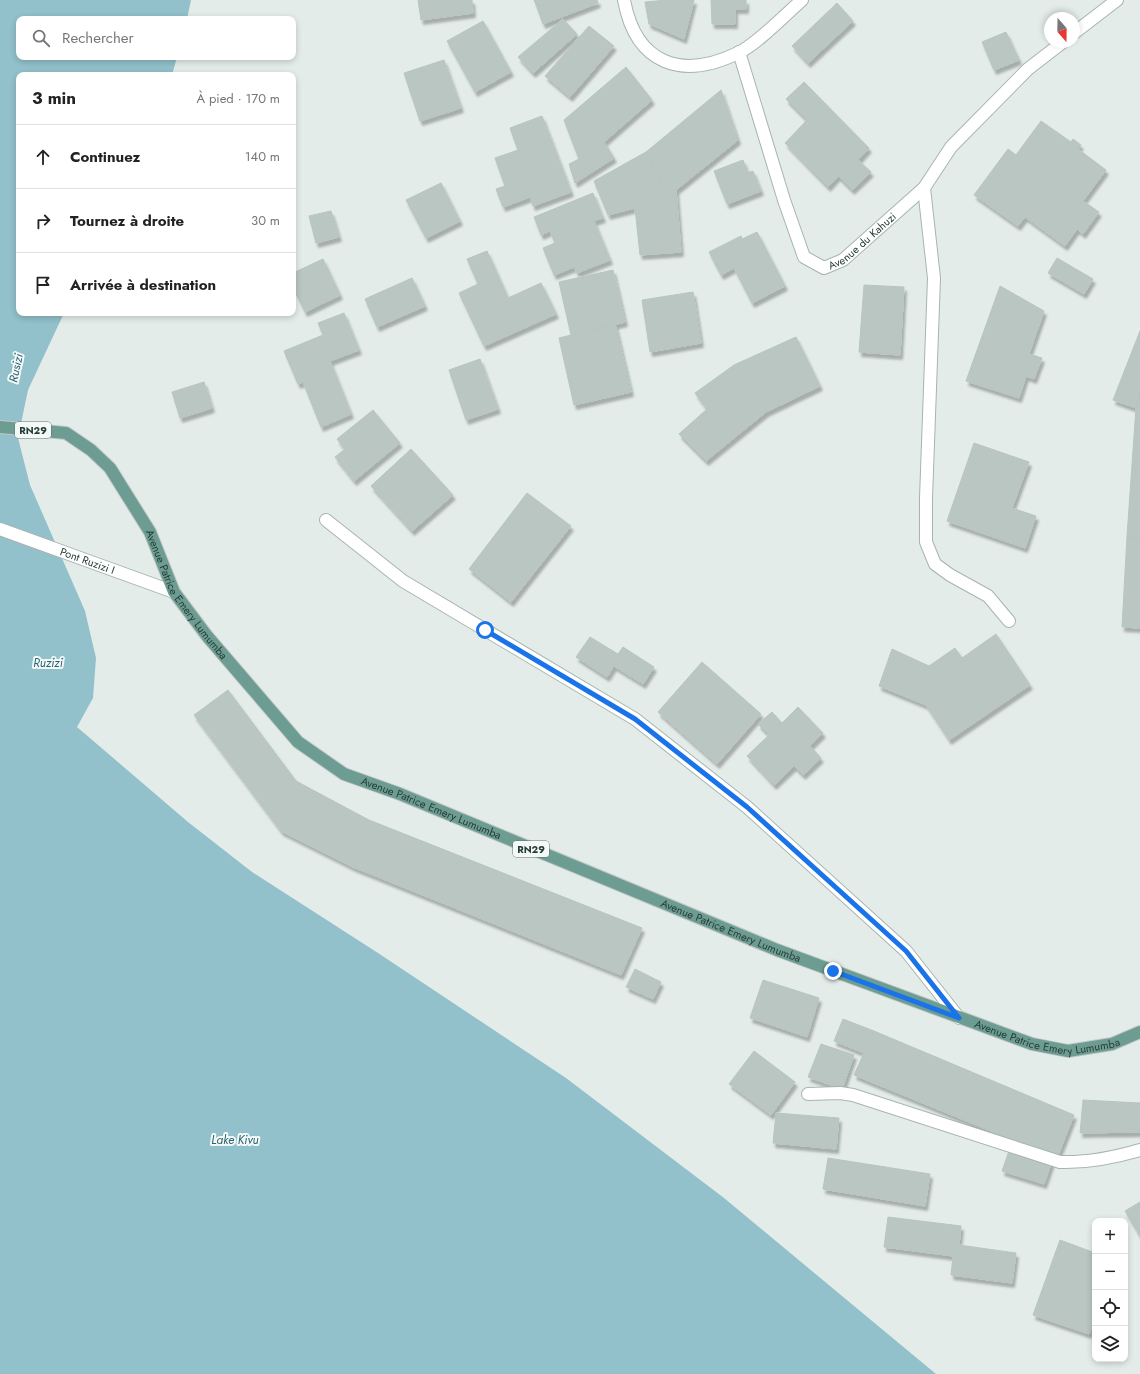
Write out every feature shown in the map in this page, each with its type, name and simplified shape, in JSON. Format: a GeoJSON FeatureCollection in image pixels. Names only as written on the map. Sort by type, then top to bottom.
{"type":"FeatureCollection","features":[{"type":"Feature","properties":{"kind":"main road","name":"Avenue Patrice Emery Lumumba"},"geometry":{"type":"LineString","coordinates":[[0,427],[66,433],[91,450],[110,468],[150,532],[174,592],[207,636],[298,742],[344,774],[400,794],[777,950],[1032,1044],[1068,1051],[1112,1044],[1140,1032]]}},
{"type":"Feature","properties":{"kind":"street"},"geometry":{"type":"LineString","coordinates":[[624,0],[626,15],[634,31],[655,58],[677,66],[692,66],[710,63],[739,52],[768,30],[802,0]]}},
{"type":"Feature","properties":{"kind":"street"},"geometry":{"type":"LineString","coordinates":[[1080,28],[1117,0]]}},
{"type":"Feature","properties":{"kind":"street","name":"Avenue du Kahuzi"},"geometry":{"type":"LineString","coordinates":[[739,52],[784,200],[804,257],[824,268],[843,260],[924,188],[951,147],[1028,69],[1055,48]]}},
{"type":"Feature","properties":{"kind":"street"},"geometry":{"type":"LineString","coordinates":[[924,188],[934,278],[926,498],[926,542],[935,564],[950,575],[988,596],[1009,621]]}},
{"type":"Feature","properties":{"kind":"street"},"geometry":{"type":"LineString","coordinates":[[326,520],[403,581],[635,719],[747,807],[906,951],[959,1018]]}},
{"type":"Feature","properties":{"kind":"street","name":"Pont Ruzizi I"},"geometry":{"type":"LineString","coordinates":[[0,529],[174,592]]}},
{"type":"Feature","properties":{"kind":"street"},"geometry":{"type":"LineString","coordinates":[[808,1094],[840,1093],[853,1095],[1060,1162],[1078,1163],[1112,1158],[1140,1150]]}},
{"type":"Feature","properties":{"kind":"water","name":"Lake Kivu"},"geometry":{"type":"Polygon","coordinates":[[[0,0],[191,0],[188,16],[16,16],[16,60],[176,60],[173,72],[16,72],[16,316],[63,316],[28,390],[18,438],[30,485],[85,611],[96,658],[93,698],[77,727],[188,822],[252,872],[378,953],[566,1078],[724,1198],[936,1374],[0,1374],[0,0]]]}},
{"type":"Feature","properties":{"kind":"building"},"geometry":{"type":"Polygon","coordinates":[[[418,0],[472,0],[473,13],[421,20],[418,0]]]}},
{"type":"Feature","properties":{"kind":"building"},"geometry":{"type":"Polygon","coordinates":[[[534,0],[556,0],[537,7],[534,0]]]}},
{"type":"Feature","properties":{"kind":"building"},"geometry":{"type":"Polygon","coordinates":[[[556,0],[597,0],[598,3],[543,24],[537,7],[556,0]]]}},
{"type":"Feature","properties":{"kind":"building"},"geometry":{"type":"Polygon","coordinates":[[[694,0],[684,39],[649,24],[645,2],[694,0]]]}},
{"type":"Feature","properties":{"kind":"building"},"geometry":{"type":"Polygon","coordinates":[[[711,0],[746,0],[746,9],[735,9],[735,24],[712,24],[711,0]]]}},
{"type":"Feature","properties":{"kind":"building"},"geometry":{"type":"Polygon","coordinates":[[[837,3],[853,21],[808,63],[792,46],[837,3]]]}},
{"type":"Feature","properties":{"kind":"building"},"geometry":{"type":"Polygon","coordinates":[[[563,19],[577,34],[533,73],[518,57],[563,19]]]}},
{"type":"Feature","properties":{"kind":"building"},"geometry":{"type":"Polygon","coordinates":[[[483,21],[511,72],[475,92],[447,41],[483,21]]]}},
{"type":"Feature","properties":{"kind":"building"},"geometry":{"type":"Polygon","coordinates":[[[589,26],[614,46],[570,97],[545,76],[589,26]]]}},
{"type":"Feature","properties":{"kind":"building"},"geometry":{"type":"Polygon","coordinates":[[[1006,32],[1019,60],[994,70],[982,42],[1006,32]]]}},
{"type":"Feature","properties":{"kind":"building"},"geometry":{"type":"Polygon","coordinates":[[[444,60],[461,108],[420,121],[404,73],[444,60]]]}},
{"type":"Feature","properties":{"kind":"building"},"geometry":{"type":"Polygon","coordinates":[[[626,67],[652,100],[604,142],[614,158],[575,183],[569,164],[579,159],[564,120],[626,67]]]}},
{"type":"Feature","properties":{"kind":"building"},"geometry":{"type":"Polygon","coordinates":[[[804,82],[869,148],[858,160],[871,172],[852,190],[838,176],[828,187],[785,143],[807,120],[786,99],[804,82]]]}},
{"type":"Feature","properties":{"kind":"building"},"geometry":{"type":"Polygon","coordinates":[[[721,90],[738,140],[676,190],[665,189],[646,152],[721,90]]]}},
{"type":"Feature","properties":{"kind":"building"},"geometry":{"type":"Polygon","coordinates":[[[542,116],[571,192],[533,206],[530,197],[503,207],[496,189],[505,186],[495,158],[518,150],[510,128],[542,116]]]}},
{"type":"Feature","properties":{"kind":"building"},"geometry":{"type":"Polygon","coordinates":[[[1041,121],[1071,142],[1073,139],[1081,145],[1078,149],[1106,170],[1083,201],[1099,212],[1083,234],[1077,229],[1065,246],[1025,217],[1018,226],[974,195],[1008,149],[1016,155],[1041,121]]]}},
{"type":"Feature","properties":{"kind":"building"},"geometry":{"type":"Polygon","coordinates":[[[646,152],[665,189],[676,190],[681,252],[640,255],[635,208],[608,215],[594,181],[646,152]]]}},
{"type":"Feature","properties":{"kind":"building"},"geometry":{"type":"Polygon","coordinates":[[[743,160],[748,173],[753,171],[761,191],[727,204],[714,171],[743,160]]]}},
{"type":"Feature","properties":{"kind":"building"},"geometry":{"type":"Polygon","coordinates":[[[441,183],[460,221],[426,238],[406,200],[441,183]]]}},
{"type":"Feature","properties":{"kind":"building"},"geometry":{"type":"Polygon","coordinates":[[[593,193],[603,218],[594,221],[610,260],[577,273],[574,267],[554,275],[543,248],[555,243],[550,231],[541,235],[534,217],[593,193]]]}},
{"type":"Feature","properties":{"kind":"building"},"geometry":{"type":"Polygon","coordinates":[[[331,211],[339,237],[316,243],[309,216],[331,211]]]}},
{"type":"Feature","properties":{"kind":"building"},"geometry":{"type":"Polygon","coordinates":[[[757,232],[785,286],[752,303],[734,268],[721,275],[709,252],[741,236],[742,239],[757,232]]]}},
{"type":"Feature","properties":{"kind":"building"},"geometry":{"type":"Polygon","coordinates":[[[487,251],[508,298],[541,283],[556,314],[484,346],[459,293],[478,284],[467,259],[487,251]]]}},
{"type":"Feature","properties":{"kind":"building"},"geometry":{"type":"Polygon","coordinates":[[[1057,258],[1093,279],[1084,294],[1048,273],[1057,258]]]}},
{"type":"Feature","properties":{"kind":"building"},"geometry":{"type":"Polygon","coordinates":[[[323,259],[340,295],[305,312],[296,293],[296,272],[323,259]]]}},
{"type":"Feature","properties":{"kind":"building"},"geometry":{"type":"Polygon","coordinates":[[[613,270],[625,322],[571,335],[559,282],[613,270]]]}},
{"type":"Feature","properties":{"kind":"building"},"geometry":{"type":"Polygon","coordinates":[[[412,278],[425,306],[377,327],[365,299],[412,278]]]}},
{"type":"Feature","properties":{"kind":"building"},"geometry":{"type":"Polygon","coordinates":[[[864,285],[904,287],[900,355],[859,352],[864,285]]]}},
{"type":"Feature","properties":{"kind":"building"},"geometry":{"type":"Polygon","coordinates":[[[1000,286],[1044,311],[1029,354],[1042,358],[1034,379],[1026,376],[1019,398],[966,381],[1000,286]]]}},
{"type":"Feature","properties":{"kind":"building"},"geometry":{"type":"Polygon","coordinates":[[[693,292],[701,343],[650,352],[642,300],[693,292]]]}},
{"type":"Feature","properties":{"kind":"building"},"geometry":{"type":"Polygon","coordinates":[[[344,313],[359,350],[330,361],[351,414],[321,427],[303,382],[298,384],[284,351],[323,335],[318,323],[344,313]]]}},
{"type":"Feature","properties":{"kind":"building"},"geometry":{"type":"Polygon","coordinates":[[[615,324],[631,392],[574,405],[559,338],[615,324]]]}},
{"type":"Feature","properties":{"kind":"building"},"geometry":{"type":"Polygon","coordinates":[[[1140,331],[1140,396],[1136,408],[1113,400],[1140,331]]]}},
{"type":"Feature","properties":{"kind":"building"},"geometry":{"type":"Polygon","coordinates":[[[796,337],[820,386],[766,412],[706,461],[679,434],[707,409],[695,393],[734,365],[796,337]]]}},
{"type":"Feature","properties":{"kind":"building"},"geometry":{"type":"Polygon","coordinates":[[[480,359],[498,409],[466,420],[449,370],[480,359]]]}},
{"type":"Feature","properties":{"kind":"building"},"geometry":{"type":"Polygon","coordinates":[[[204,382],[212,408],[180,418],[172,392],[204,382]]]}},
{"type":"Feature","properties":{"kind":"building"},"geometry":{"type":"Polygon","coordinates":[[[1140,396],[1140,537],[1127,536],[1136,408],[1140,396]]]}},
{"type":"Feature","properties":{"kind":"building"},"geometry":{"type":"Polygon","coordinates":[[[373,410],[400,443],[354,481],[335,457],[345,449],[337,439],[373,410]]]}},
{"type":"Feature","properties":{"kind":"building"},"geometry":{"type":"Polygon","coordinates":[[[974,443],[1029,462],[1012,508],[1036,516],[1025,548],[947,521],[974,443]]]}},
{"type":"Feature","properties":{"kind":"building"},"geometry":{"type":"Polygon","coordinates":[[[411,449],[453,495],[412,531],[371,486],[411,449]]]}},
{"type":"Feature","properties":{"kind":"building"},"geometry":{"type":"Polygon","coordinates":[[[527,493],[571,526],[511,602],[469,569],[527,493]]]}},
{"type":"Feature","properties":{"kind":"building"},"geometry":{"type":"Polygon","coordinates":[[[1127,536],[1140,537],[1140,628],[1122,627],[1127,536]]]}},
{"type":"Feature","properties":{"kind":"building"},"geometry":{"type":"Polygon","coordinates":[[[996,634],[1030,685],[949,740],[926,705],[879,686],[892,649],[929,666],[955,648],[962,658],[996,634]]]}},
{"type":"Feature","properties":{"kind":"building"},"geometry":{"type":"Polygon","coordinates":[[[590,637],[618,654],[623,647],[654,667],[643,684],[614,666],[607,677],[576,657],[590,637]]]}},
{"type":"Feature","properties":{"kind":"building"},"geometry":{"type":"Polygon","coordinates":[[[702,662],[761,714],[717,764],[658,712],[702,662]]]}},
{"type":"Feature","properties":{"kind":"building"},"geometry":{"type":"Polygon","coordinates":[[[228,690],[296,781],[369,820],[642,928],[621,975],[353,867],[281,831],[194,715],[228,690]]]}},
{"type":"Feature","properties":{"kind":"building"},"geometry":{"type":"Polygon","coordinates":[[[798,707],[823,733],[810,746],[821,758],[803,775],[794,766],[774,785],[747,756],[769,735],[758,724],[772,712],[782,723],[798,707]]]}},
{"type":"Feature","properties":{"kind":"building"},"geometry":{"type":"Polygon","coordinates":[[[635,969],[661,982],[653,999],[626,987],[635,969]]]}},
{"type":"Feature","properties":{"kind":"building"},"geometry":{"type":"Polygon","coordinates":[[[763,980],[819,998],[807,1037],[750,1018],[763,980]]]}},
{"type":"Feature","properties":{"kind":"building"},"geometry":{"type":"Polygon","coordinates":[[[843,1019],[874,1031],[864,1053],[834,1041],[843,1019]]]}},
{"type":"Feature","properties":{"kind":"building"},"geometry":{"type":"Polygon","coordinates":[[[874,1031],[1074,1115],[1057,1158],[854,1075],[874,1031]]]}},
{"type":"Feature","properties":{"kind":"building"},"geometry":{"type":"Polygon","coordinates":[[[821,1044],[854,1055],[842,1089],[808,1077],[821,1044]]]}},
{"type":"Feature","properties":{"kind":"building"},"geometry":{"type":"Polygon","coordinates":[[[754,1051],[795,1082],[771,1115],[729,1084],[754,1051]]]}},
{"type":"Feature","properties":{"kind":"building"},"geometry":{"type":"Polygon","coordinates":[[[1083,1100],[1140,1103],[1140,1132],[1080,1133],[1083,1100]]]}},
{"type":"Feature","properties":{"kind":"building"},"geometry":{"type":"Polygon","coordinates":[[[776,1113],[839,1118],[836,1149],[773,1143],[776,1113]]]}},
{"type":"Feature","properties":{"kind":"building"},"geometry":{"type":"Polygon","coordinates":[[[1010,1148],[1052,1161],[1044,1184],[1002,1171],[1010,1148]]]}},
{"type":"Feature","properties":{"kind":"building"},"geometry":{"type":"Polygon","coordinates":[[[828,1158],[930,1174],[925,1206],[823,1189],[828,1158]]]}},
{"type":"Feature","properties":{"kind":"building"},"geometry":{"type":"Polygon","coordinates":[[[1140,1202],[1140,1236],[1125,1211],[1140,1202]]]}},
{"type":"Feature","properties":{"kind":"building"},"geometry":{"type":"Polygon","coordinates":[[[888,1217],[961,1226],[959,1245],[1016,1253],[1012,1283],[951,1275],[953,1256],[884,1247],[888,1217]]]}},
{"type":"Feature","properties":{"kind":"building"},"geometry":{"type":"Polygon","coordinates":[[[1060,1240],[1092,1252],[1092,1326],[1089,1334],[1033,1315],[1060,1240]]]}},
{"type":"Feature","properties":{"kind":"route"},"geometry":{"type":"LineString","coordinates":[[485,630],[635,719],[747,807],[906,951],[959,1018],[833,971]]}},
{"type":"Feature","properties":{"kind":"water label","name":"Rusizi"},"geometry":{"type":"Point","coordinates":[16,368]}},
{"type":"Feature","properties":{"kind":"water label","name":"Ruzizi"},"geometry":{"type":"Point","coordinates":[48,663]}}]}
